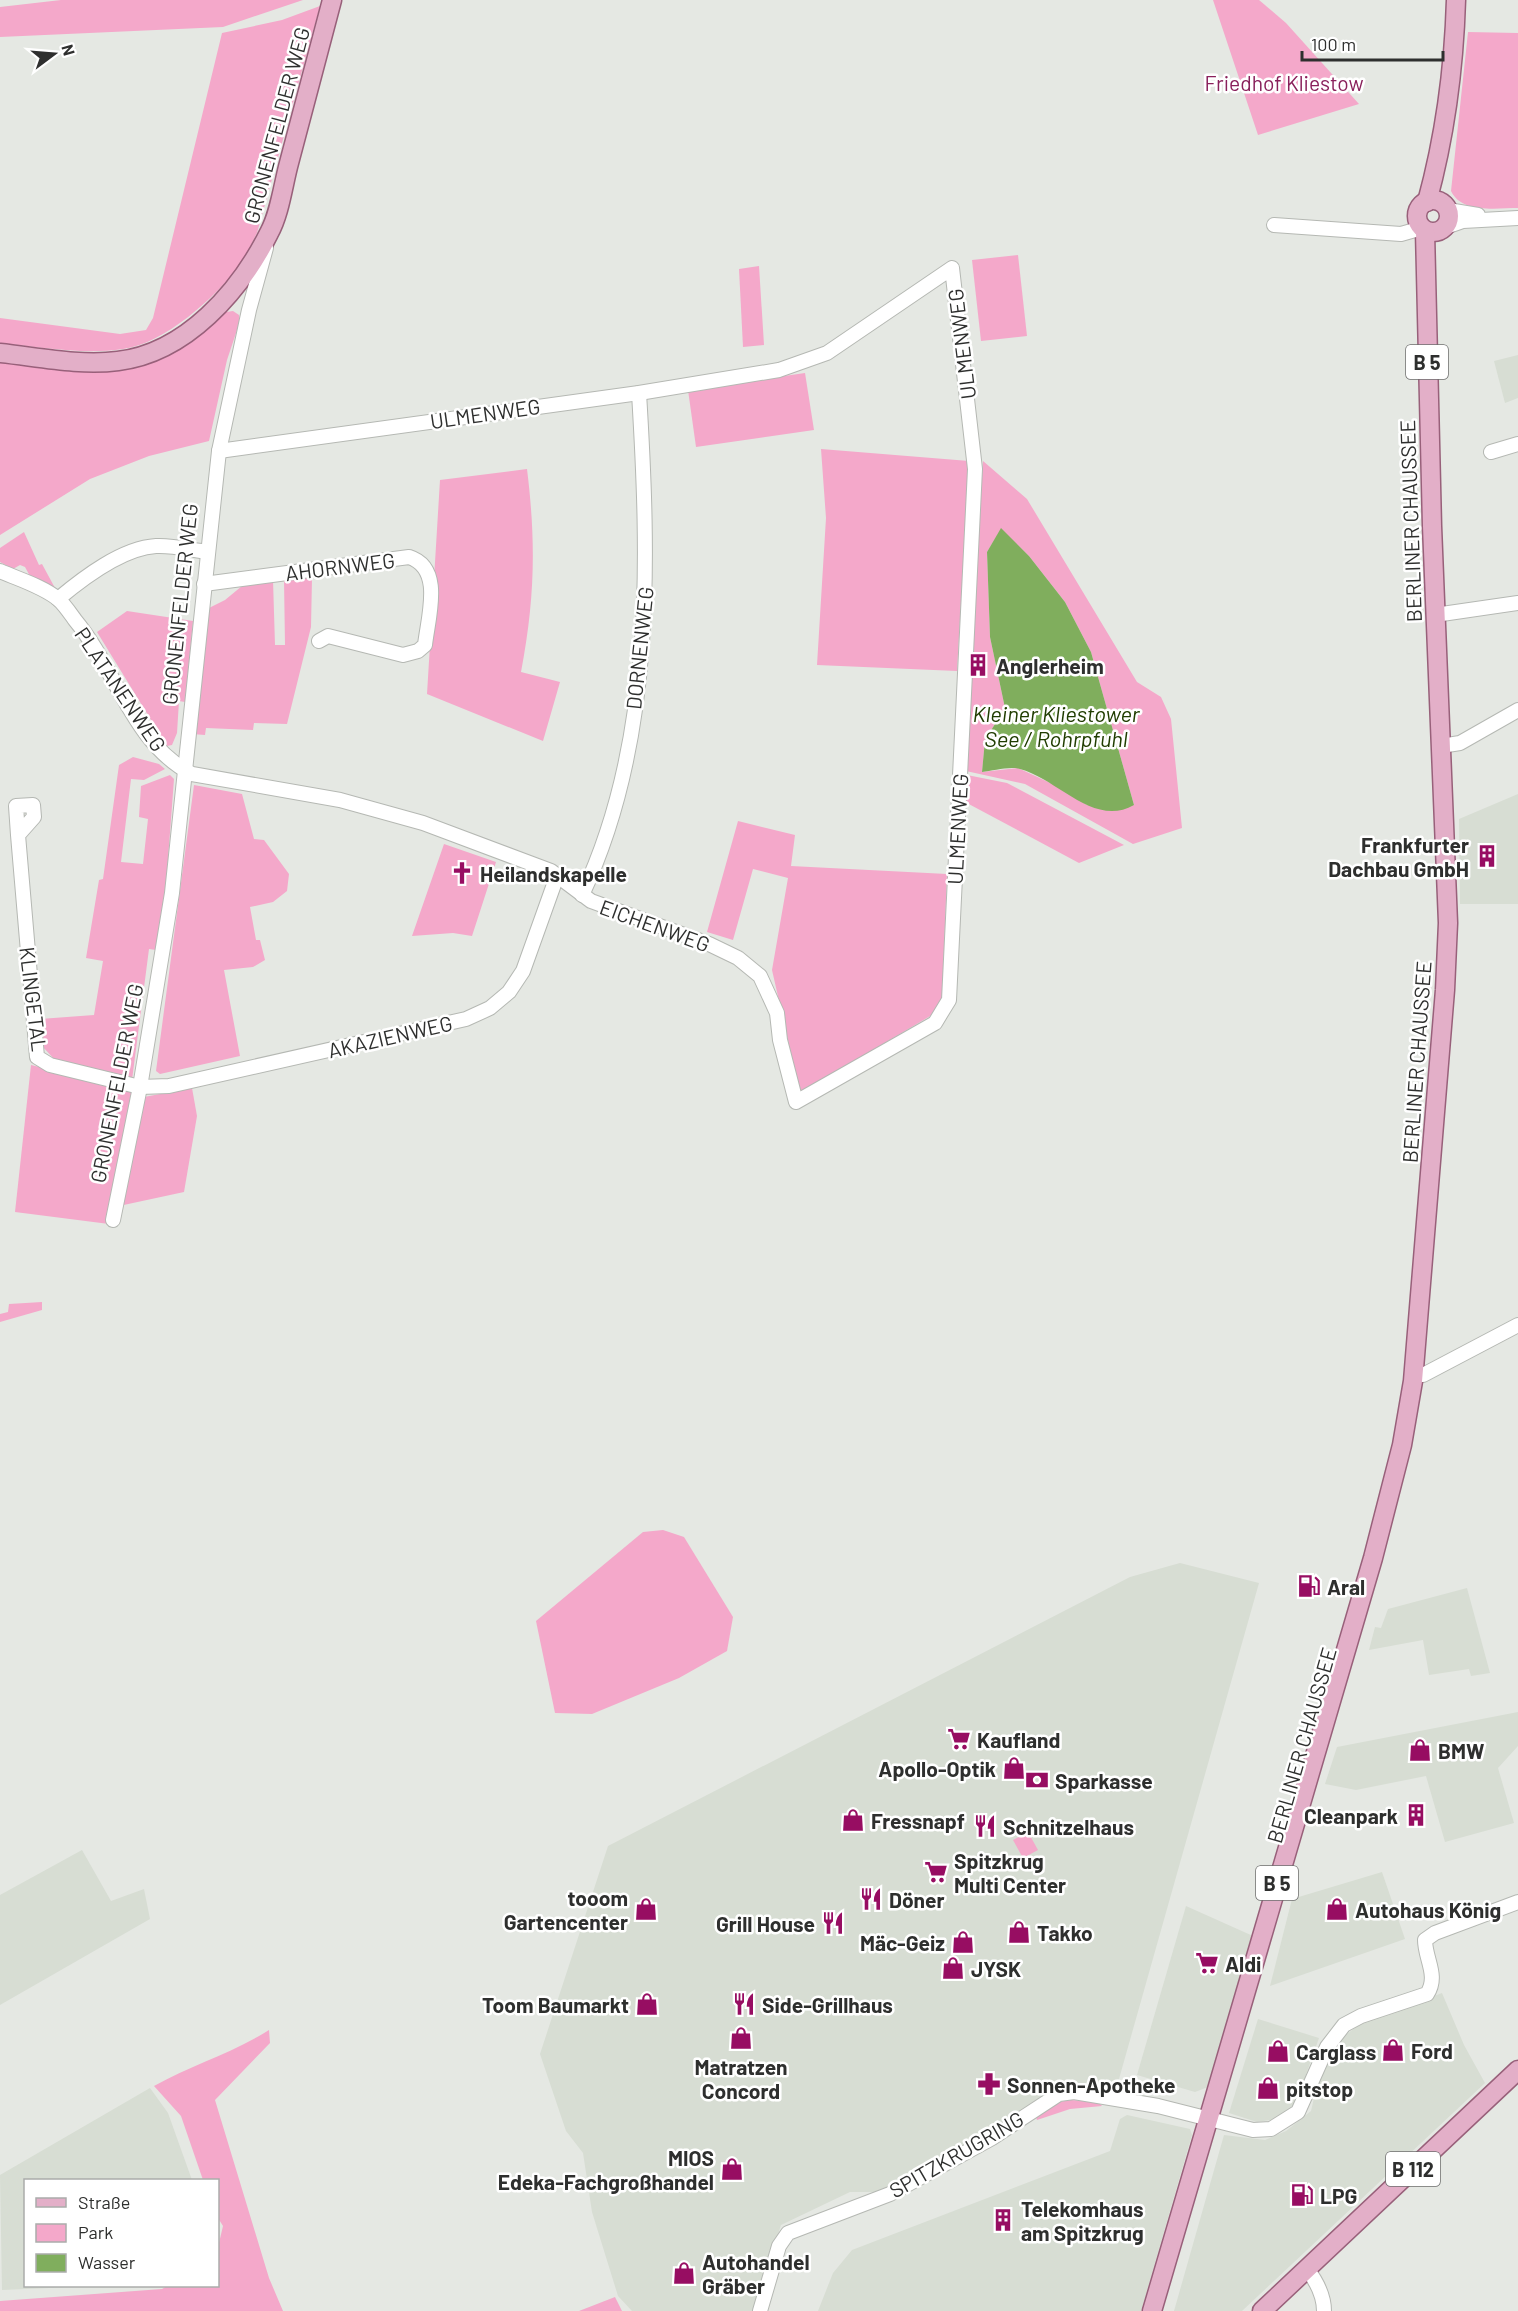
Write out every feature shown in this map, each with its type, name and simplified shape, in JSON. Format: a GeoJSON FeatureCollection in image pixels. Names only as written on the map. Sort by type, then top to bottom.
{"type":"FeatureCollection","features":[{"type":"Feature","properties":{"kind":"main road","name":"GRONENFELDER WEG"},"geometry":{"type":"LineString","coordinates":[[270,231],[332,0]]}},
{"type":"Feature","properties":{"kind":"main road","name":"BERLINER CHAUSSEE"},"geometry":{"type":"LineString","coordinates":[[1160,2311],[1212,2119],[1373,1558],[1402,1445],[1416,1377],[1447,960],[1426,347],[1428,295],[1442,135],[1455,52],[1456,0]]}},
{"type":"Feature","properties":{"kind":"main road"},"geometry":{"type":"LineString","coordinates":[[0,353],[102,362],[120,361],[166,345],[190,331],[226,297],[270,231]]}},
{"type":"Feature","properties":{"kind":"main road","name":"B 112"},"geometry":{"type":"LineString","coordinates":[[1262,2311],[1518,2070]]}},
{"type":"Feature","properties":{"kind":"main road","name":"BERLINER CHAUSSEE"},"geometry":{"type":"LineString","coordinates":[[1152,2311],[1212,2119]]}},
{"type":"Feature","properties":{"kind":"street"},"geometry":{"type":"LineString","coordinates":[[1274,225],[1401,234],[1435,219],[1453,223],[1494,218],[1518,218]]}},
{"type":"Feature","properties":{"kind":"street","name":"GRONENFELDER WEG"},"geometry":{"type":"LineString","coordinates":[[113,1220],[140,1087],[172,893],[183,769],[219,451],[249,310],[270,231]]}},
{"type":"Feature","properties":{"kind":"street","name":"ULMENWEG"},"geometry":{"type":"LineString","coordinates":[[219,451],[639,393],[779,370],[827,353],[952,268],[975,470],[949,999],[935,1023],[796,1102]]}},
{"type":"Feature","properties":{"kind":"street","name":"DORNENWEG"},"geometry":{"type":"LineString","coordinates":[[582,895],[613,812],[625,763],[639,674],[647,545],[639,393]]}},
{"type":"Feature","properties":{"kind":"street"},"geometry":{"type":"LineString","coordinates":[[1491,453],[1518,444]]}},
{"type":"Feature","properties":{"kind":"street"},"geometry":{"type":"LineString","coordinates":[[58,599],[96,573],[141,549],[158,546],[208,552]]}},
{"type":"Feature","properties":{"kind":"street","name":"AHORNWEG"},"geometry":{"type":"LineString","coordinates":[[204,585],[409,557],[425,566],[431,578],[425,645],[418,651],[403,655],[328,636],[319,641]]}},
{"type":"Feature","properties":{"kind":"street","name":"PLATANENWEG"},"geometry":{"type":"LineString","coordinates":[[0,571],[58,599],[93,641],[127,703],[154,744],[183,769]]}},
{"type":"Feature","properties":{"kind":"street"},"geometry":{"type":"LineString","coordinates":[[1435,615],[1518,603]]}},
{"type":"Feature","properties":{"kind":"street"},"geometry":{"type":"LineString","coordinates":[[1441,746],[1461,743],[1518,710]]}},
{"type":"Feature","properties":{"kind":"street","name":"EICHENWEG"},"geometry":{"type":"LineString","coordinates":[[183,769],[192,774],[340,800],[423,823],[551,871],[591,901],[709,944],[738,958],[760,976],[777,1013],[780,1040],[796,1102]]}},
{"type":"Feature","properties":{"kind":"street","name":"KLINGETAL"},"geometry":{"type":"LineString","coordinates":[[18,835],[37,1058],[50,1065],[140,1087]]}},
{"type":"Feature","properties":{"kind":"street","name":"AKAZIENWEG"},"geometry":{"type":"LineString","coordinates":[[140,1087],[169,1086],[382,1039],[466,1019],[490,1008],[509,992],[523,971],[557,876]]}},
{"type":"Feature","properties":{"kind":"street"},"geometry":{"type":"LineString","coordinates":[[1416,1377],[1518,1325]]}},
{"type":"Feature","properties":{"kind":"street","name":"SPITZKRUGRING"},"geometry":{"type":"LineString","coordinates":[[760,2311],[779,2246],[788,2233],[890,2194],[992,2138],[1059,2094],[1074,2092],[1158,2106],[1253,2130],[1271,2130],[1290,2120],[1298,2112],[1307,2095],[1326,2047],[1344,2025],[1361,2016],[1427,1994],[1432,1986],[1433,1976],[1425,1950],[1425,1940],[1435,1933],[1518,1902]]}},
{"type":"Feature","properties":{"kind":"street"},"geometry":{"type":"LineString","coordinates":[[1307,2269],[1316,2280],[1324,2300],[1324,2311]]}},
{"type":"Feature","properties":{"kind":"shaded area"},"geometry":{"type":"Polygon","coordinates":[[[1518,355],[1518,398],[1505,403],[1494,361],[1518,355]]]}},
{"type":"Feature","properties":{"kind":"shaded area","name":"Frankfurter Dachbau GmbH"},"geometry":{"type":"Polygon","coordinates":[[[1518,794],[1518,904],[1460,904],[1459,819],[1518,794]]]}},
{"type":"Feature","properties":{"kind":"shaded area"},"geometry":{"type":"Polygon","coordinates":[[[1180,1563],[1259,1583],[1119,2079],[1109,2090],[1062,2085],[976,2140],[880,2192],[850,2192],[781,2225],[754,2311],[632,2311],[618,2296],[592,2212],[583,2153],[566,2131],[540,2054],[608,1846],[1130,1577],[1180,1563]]]}},
{"type":"Feature","properties":{"kind":"shaded area"},"geometry":{"type":"Polygon","coordinates":[[[1467,1588],[1490,1673],[1471,1676],[1469,1669],[1429,1675],[1423,1640],[1369,1650],[1375,1627],[1381,1628],[1388,1609],[1467,1588]]]}},
{"type":"Feature","properties":{"kind":"shaded area"},"geometry":{"type":"Polygon","coordinates":[[[1518,1712],[1518,1746],[1498,1768],[1514,1823],[1445,1842],[1426,1776],[1356,1790],[1325,1784],[1337,1747],[1518,1712]]]}},
{"type":"Feature","properties":{"kind":"shaded area"},"geometry":{"type":"Polygon","coordinates":[[[82,1850],[111,1901],[144,1889],[150,1919],[0,2005],[0,1895],[82,1850]]]}},
{"type":"Feature","properties":{"kind":"shaded area"},"geometry":{"type":"Polygon","coordinates":[[[1382,1872],[1405,1939],[1270,1986],[1292,1899],[1382,1872]]]}},
{"type":"Feature","properties":{"kind":"shaded area"},"geometry":{"type":"Polygon","coordinates":[[[1186,1906],[1253,1936],[1208,2087],[1195,2092],[1137,2075],[1186,1906]]]}},
{"type":"Feature","properties":{"kind":"shaded area"},"geometry":{"type":"Polygon","coordinates":[[[1442,1993],[1464,2045],[1485,2083],[1242,2311],[1174,2311],[1224,2135],[1265,2140],[1286,2131],[1311,2111],[1320,2072],[1332,2049],[1343,2037],[1360,2024],[1442,1993]]]}},
{"type":"Feature","properties":{"kind":"shaded area"},"geometry":{"type":"Polygon","coordinates":[[[1258,2019],[1319,2038],[1298,2097],[1288,2112],[1276,2119],[1257,2122],[1229,2113],[1258,2019]]]}},
{"type":"Feature","properties":{"kind":"shaded area"},"geometry":{"type":"Polygon","coordinates":[[[150,2088],[168,2113],[192,2179],[24,2179],[24,2287],[72,2287],[2,2290],[0,2175],[150,2088]]]}},
{"type":"Feature","properties":{"kind":"shaded area"},"geometry":{"type":"Polygon","coordinates":[[[1127,2115],[1190,2129],[1192,2135],[1141,2311],[818,2311],[833,2273],[852,2250],[1110,2151],[1120,2119],[1127,2115]]]}},
{"type":"Feature","properties":{"kind":"green space"},"geometry":{"type":"Polygon","coordinates":[[[61,0],[303,0],[223,27],[0,37],[0,7],[61,0]]]}},
{"type":"Feature","properties":{"kind":"green space","name":"Friedhof Kliestow"},"geometry":{"type":"Polygon","coordinates":[[[1213,0],[1259,0],[1286,23],[1359,104],[1258,135],[1213,0]]]}},
{"type":"Feature","properties":{"kind":"green space"},"geometry":{"type":"Polygon","coordinates":[[[320,6],[257,233],[240,265],[230,278],[172,329],[139,345],[108,351],[93,351],[0,343],[0,318],[120,334],[146,330],[153,318],[222,33],[282,20],[320,6]]]}},
{"type":"Feature","properties":{"kind":"green space"},"geometry":{"type":"Polygon","coordinates":[[[1468,32],[1518,33],[1518,208],[1490,209],[1471,206],[1456,198],[1451,191],[1468,32]]]}},
{"type":"Feature","properties":{"kind":"green space"},"geometry":{"type":"Polygon","coordinates":[[[1018,255],[1027,336],[981,341],[972,260],[1018,255]]]}},
{"type":"Feature","properties":{"kind":"green space"},"geometry":{"type":"Polygon","coordinates":[[[759,266],[764,345],[743,347],[739,269],[759,266]]]}},
{"type":"Feature","properties":{"kind":"green space"},"geometry":{"type":"Polygon","coordinates":[[[233,311],[239,315],[240,321],[227,360],[209,441],[149,456],[90,479],[0,535],[0,360],[96,369],[141,364],[164,357],[187,345],[226,312],[233,311]]]}},
{"type":"Feature","properties":{"kind":"green space"},"geometry":{"type":"Polygon","coordinates":[[[805,373],[814,430],[696,447],[688,390],[805,373]]]}},
{"type":"Feature","properties":{"kind":"green space"},"geometry":{"type":"Polygon","coordinates":[[[821,449],[969,461],[957,671],[817,665],[826,518],[821,449]]]}},
{"type":"Feature","properties":{"kind":"green space"},"geometry":{"type":"Polygon","coordinates":[[[983,461],[1027,499],[1137,682],[1161,697],[1171,719],[1182,828],[1133,844],[1025,784],[966,771],[983,461]],[[1001,529],[987,552],[990,637],[1005,708],[985,740],[982,772],[1018,768],[1057,786],[1087,805],[1134,805],[1091,652],[1065,602],[1029,556],[1001,529]]]}},
{"type":"Feature","properties":{"kind":"green space"},"geometry":{"type":"Polygon","coordinates":[[[527,469],[532,521],[533,570],[529,620],[521,672],[560,682],[543,741],[427,694],[440,480],[527,469]]]}},
{"type":"Feature","properties":{"kind":"green space"},"geometry":{"type":"Polygon","coordinates":[[[24,532],[39,565],[42,564],[55,588],[53,590],[31,578],[25,567],[20,565],[13,569],[0,562],[0,548],[24,532]]]}},
{"type":"Feature","properties":{"kind":"green space"},"geometry":{"type":"Polygon","coordinates":[[[312,578],[311,627],[287,724],[254,723],[253,730],[206,728],[205,735],[192,734],[209,608],[225,600],[242,586],[273,580],[275,645],[285,645],[284,580],[312,578]]]}},
{"type":"Feature","properties":{"kind":"green space"},"geometry":{"type":"Polygon","coordinates":[[[127,611],[193,621],[185,702],[179,701],[177,733],[172,745],[167,746],[97,632],[127,611]]]}},
{"type":"Feature","properties":{"kind":"green space"},"geometry":{"type":"Polygon","coordinates":[[[133,757],[159,764],[165,769],[144,780],[131,779],[121,862],[143,864],[148,819],[139,817],[141,786],[170,775],[174,779],[166,886],[156,950],[149,949],[132,1080],[58,1063],[41,1045],[40,1019],[94,1015],[103,961],[86,958],[99,880],[103,879],[119,765],[133,757]]]}},
{"type":"Feature","properties":{"kind":"green space"},"geometry":{"type":"Polygon","coordinates":[[[967,775],[1007,783],[1124,845],[1079,863],[965,802],[967,775]]]}},
{"type":"Feature","properties":{"kind":"green space"},"geometry":{"type":"Polygon","coordinates":[[[194,785],[242,794],[254,839],[264,840],[289,874],[287,891],[273,902],[250,907],[256,940],[260,940],[265,960],[253,967],[224,970],[240,1056],[160,1074],[156,1071],[194,785]]]}},
{"type":"Feature","properties":{"kind":"green space"},"geometry":{"type":"Polygon","coordinates":[[[738,821],[795,835],[791,866],[947,874],[942,1000],[937,1012],[800,1093],[772,970],[788,878],[753,869],[733,940],[707,932],[738,821]]]}},
{"type":"Feature","properties":{"kind":"green space"},"geometry":{"type":"Polygon","coordinates":[[[444,844],[496,862],[472,936],[453,933],[412,936],[444,844]]]}},
{"type":"Feature","properties":{"kind":"green space"},"geometry":{"type":"Polygon","coordinates":[[[31,1065],[133,1090],[109,1224],[15,1212],[31,1065]]]}},
{"type":"Feature","properties":{"kind":"green space"},"geometry":{"type":"Polygon","coordinates":[[[192,1088],[197,1116],[184,1192],[119,1206],[144,1097],[192,1088]]]}},
{"type":"Feature","properties":{"kind":"green space"},"geometry":{"type":"Polygon","coordinates":[[[42,1302],[42,1310],[0,1322],[0,1314],[8,1312],[9,1304],[42,1302]]]}},
{"type":"Feature","properties":{"kind":"green space"},"geometry":{"type":"Polygon","coordinates":[[[663,1530],[684,1537],[733,1617],[727,1651],[679,1678],[592,1714],[555,1713],[536,1621],[643,1532],[663,1530]]]}},
{"type":"Feature","properties":{"kind":"green space"},"geometry":{"type":"Polygon","coordinates":[[[1028,1832],[1038,1850],[1023,1858],[1013,1840],[1028,1832]]]}},
{"type":"Feature","properties":{"kind":"green space"},"geometry":{"type":"Polygon","coordinates":[[[269,2030],[270,2043],[215,2100],[269,2278],[283,2311],[0,2311],[0,2301],[165,2287],[219,2287],[219,2243],[223,2226],[219,2220],[219,2179],[203,2179],[181,2116],[154,2086],[269,2030]]]}},
{"type":"Feature","properties":{"kind":"green space"},"geometry":{"type":"Polygon","coordinates":[[[1071,2100],[1098,2102],[1102,2106],[1070,2109],[1037,2120],[1036,2117],[1052,2106],[1071,2100]]]}},
{"type":"Feature","properties":{"kind":"green space"},"geometry":{"type":"Polygon","coordinates":[[[615,2297],[622,2311],[579,2311],[615,2297]]]}},
{"type":"Feature","properties":{"kind":"water","name":"Kleiner Kliestower See / Rohrpfuhl"},"geometry":{"type":"Polygon","coordinates":[[[1001,528],[1029,556],[1065,602],[1091,652],[1134,805],[1119,810],[1105,810],[1090,806],[1034,774],[1016,768],[982,772],[985,740],[1005,708],[990,637],[987,552],[1001,528]]]}},
{"type":"Feature","properties":{"kind":"place","name":"Anglerheim"},"geometry":{"type":"Point","coordinates":[978,665]}},
{"type":"Feature","properties":{"kind":"place","name":"Frankfurter Dachbau GmbH"},"geometry":{"type":"Point","coordinates":[1487,856]}},
{"type":"Feature","properties":{"kind":"place","name":"Heilandskapelle"},"geometry":{"type":"Point","coordinates":[462,873]}},
{"type":"Feature","properties":{"kind":"place","name":"Aral"},"geometry":{"type":"Point","coordinates":[1309,1586]}},
{"type":"Feature","properties":{"kind":"place","name":"Kaufland"},"geometry":{"type":"Point","coordinates":[959,1739]}},
{"type":"Feature","properties":{"kind":"place","name":"BMW"},"geometry":{"type":"Point","coordinates":[1420,1750]}},
{"type":"Feature","properties":{"kind":"place","name":"Apollo-Optik"},"geometry":{"type":"Point","coordinates":[1014,1768]}},
{"type":"Feature","properties":{"kind":"place","name":"Sparkasse"},"geometry":{"type":"Point","coordinates":[1037,1780]}},
{"type":"Feature","properties":{"kind":"place","name":"Cleanpark"},"geometry":{"type":"Point","coordinates":[1416,1815]}},
{"type":"Feature","properties":{"kind":"place","name":"Fressnapf"},"geometry":{"type":"Point","coordinates":[853,1820]}},
{"type":"Feature","properties":{"kind":"place","name":"Schnitzelhaus"},"geometry":{"type":"Point","coordinates":[985,1826]}},
{"type":"Feature","properties":{"kind":"place","name":"Spitzkrug Multi Center"},"geometry":{"type":"Point","coordinates":[936,1872]}},
{"type":"Feature","properties":{"kind":"place","name":"Döner"},"geometry":{"type":"Point","coordinates":[871,1899]}},
{"type":"Feature","properties":{"kind":"place","name":"tooom Gartencenter"},"geometry":{"type":"Point","coordinates":[646,1909]}},
{"type":"Feature","properties":{"kind":"place","name":"Autohaus König"},"geometry":{"type":"Point","coordinates":[1337,1909]}},
{"type":"Feature","properties":{"kind":"place","name":"Grill House"},"geometry":{"type":"Point","coordinates":[833,1923]}},
{"type":"Feature","properties":{"kind":"place","name":"Takko"},"geometry":{"type":"Point","coordinates":[1019,1932]}},
{"type":"Feature","properties":{"kind":"place","name":"Mäc-Geiz"},"geometry":{"type":"Point","coordinates":[963,1942]}},
{"type":"Feature","properties":{"kind":"place","name":"Aldi"},"geometry":{"type":"Point","coordinates":[1207,1963]}},
{"type":"Feature","properties":{"kind":"place","name":"JYSK"},"geometry":{"type":"Point","coordinates":[953,1968]}},
{"type":"Feature","properties":{"kind":"place","name":"Toom Baumarkt"},"geometry":{"type":"Point","coordinates":[647,2004]}},
{"type":"Feature","properties":{"kind":"place","name":"Side-Grillhaus"},"geometry":{"type":"Point","coordinates":[744,2004]}},
{"type":"Feature","properties":{"kind":"place","name":"Matratzen Concord"},"geometry":{"type":"Point","coordinates":[741,2038]}},
{"type":"Feature","properties":{"kind":"place","name":"Ford"},"geometry":{"type":"Point","coordinates":[1393,2050]}},
{"type":"Feature","properties":{"kind":"place","name":"Carglass"},"geometry":{"type":"Point","coordinates":[1278,2051]}},
{"type":"Feature","properties":{"kind":"place","name":"Sonnen-Apotheke"},"geometry":{"type":"Point","coordinates":[989,2084]}},
{"type":"Feature","properties":{"kind":"place","name":"pitstop"},"geometry":{"type":"Point","coordinates":[1268,2088]}},
{"type":"Feature","properties":{"kind":"place","name":"MIOS Edeka-Fachgroßhandel"},"geometry":{"type":"Point","coordinates":[732,2169]}},
{"type":"Feature","properties":{"kind":"place","name":"LPG"},"geometry":{"type":"Point","coordinates":[1302,2195]}},
{"type":"Feature","properties":{"kind":"place","name":"Telekomhaus am Spitzkrug"},"geometry":{"type":"Point","coordinates":[1003,2220]}},
{"type":"Feature","properties":{"kind":"place","name":"Autohandel Gräber"},"geometry":{"type":"Point","coordinates":[684,2273]}}]}
